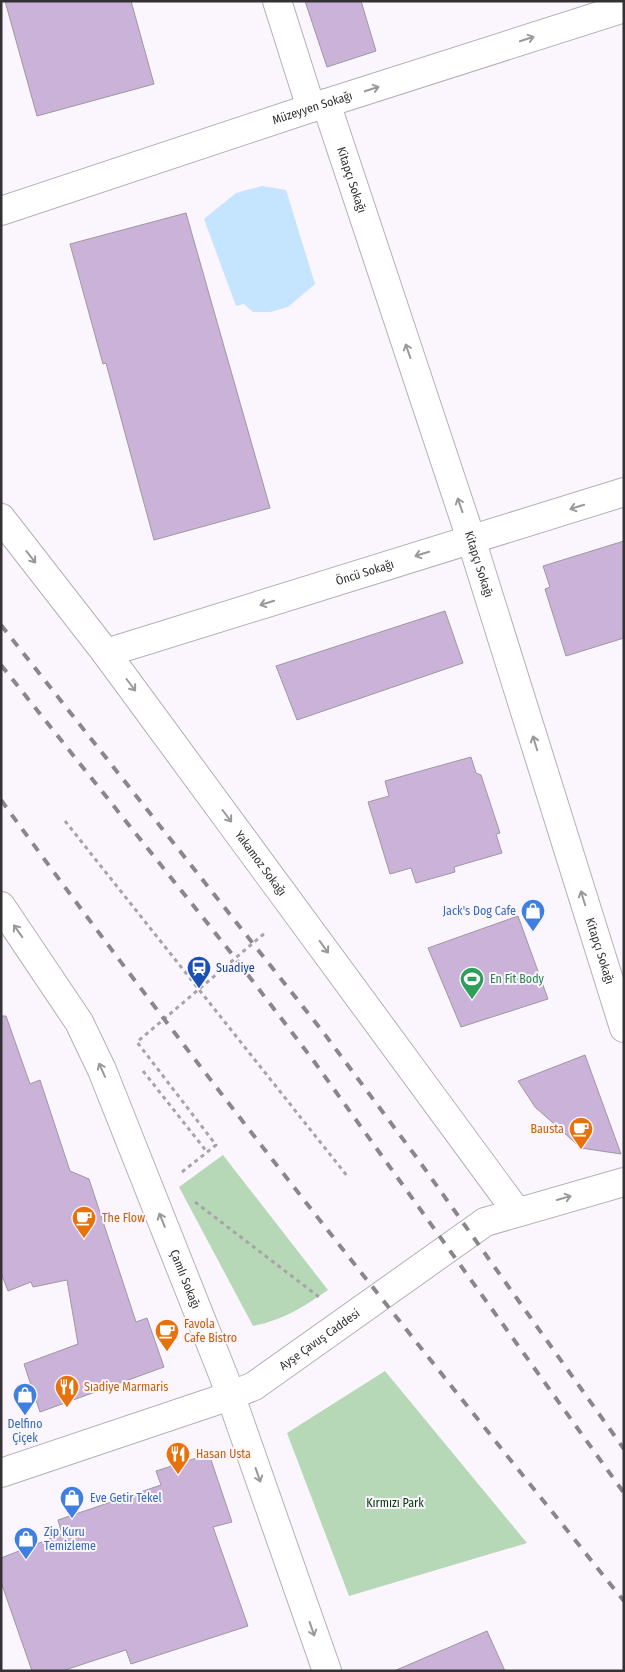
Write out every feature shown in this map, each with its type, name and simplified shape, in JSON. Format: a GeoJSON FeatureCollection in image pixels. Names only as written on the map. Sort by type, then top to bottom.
{"type":"FeatureCollection","features":[{"type":"Feature","properties":{"kind":"street","name":"Kitapçı Sokağı"},"geometry":{"type":"LineString","coordinates":[[277,1],[318,106],[471,539],[624,1028]]}},
{"type":"Feature","properties":{"kind":"street","name":"Müzeyyen Sokağı"},"geometry":{"type":"LineString","coordinates":[[1,211],[318,106],[624,8]]}},
{"type":"Feature","properties":{"kind":"street","name":"Öncü Sokağı"},"geometry":{"type":"LineString","coordinates":[[106,652],[624,492]]}},
{"type":"Feature","properties":{"kind":"street","name":"Yakamoz Sokağı"},"geometry":{"type":"LineString","coordinates":[[1,518],[106,652],[517,1212]]}},
{"type":"Feature","properties":{"kind":"street","name":"Çamlı Sokağı"},"geometry":{"type":"LineString","coordinates":[[1,906],[67,1003],[93,1051],[230,1396],[327,1671]]}},
{"type":"Feature","properties":{"kind":"street","name":"Ayşe Çavuş Caddesi"},"geometry":{"type":"LineString","coordinates":[[1,1473],[230,1396],[262,1382],[465,1234],[485,1222],[624,1182]]}},
{"type":"Feature","properties":{"kind":"path"},"geometry":{"type":"LineString","coordinates":[[66,821],[348,1177]]}},
{"type":"Feature","properties":{"kind":"path"},"geometry":{"type":"LineString","coordinates":[[176,1176],[216,1145],[136,1042],[295,908]]}},
{"type":"Feature","properties":{"kind":"path"},"geometry":{"type":"LineString","coordinates":[[142,1070],[207,1152]]}},
{"type":"Feature","properties":{"kind":"path"},"geometry":{"type":"LineString","coordinates":[[192,1200],[349,1319]]}},
{"type":"Feature","properties":{"kind":"green space"},"geometry":{"type":"Polygon","coordinates":[[[223,1155],[328,1290],[293,1312],[253,1326],[179,1187],[223,1155]]]}},
{"type":"Feature","properties":{"kind":"green space","name":"Kırmızı Park"},"geometry":{"type":"Polygon","coordinates":[[[385,1371],[527,1543],[349,1596],[287,1433],[385,1371]]]}},
{"type":"Feature","properties":{"kind":"water"},"geometry":{"type":"Polygon","coordinates":[[[262,186],[286,190],[315,284],[288,307],[270,312],[253,312],[244,304],[236,306],[204,219],[236,193],[262,186]]]}},
{"type":"Feature","properties":{"kind":"building"},"geometry":{"type":"Polygon","coordinates":[[[5,1],[131,1],[154,84],[37,116],[5,1]]]}},
{"type":"Feature","properties":{"kind":"building"},"geometry":{"type":"Polygon","coordinates":[[[305,1],[361,1],[376,51],[327,67],[305,1]]]}},
{"type":"Feature","properties":{"kind":"building"},"geometry":{"type":"Polygon","coordinates":[[[186,213],[270,508],[154,540],[106,363],[103,364],[70,244],[186,213]]]}},
{"type":"Feature","properties":{"kind":"building"},"geometry":{"type":"Polygon","coordinates":[[[624,541],[624,638],[566,656],[545,589],[550,587],[543,566],[624,541]]]}},
{"type":"Feature","properties":{"kind":"building"},"geometry":{"type":"Polygon","coordinates":[[[445,611],[463,663],[297,720],[276,666],[445,611]]]}},
{"type":"Feature","properties":{"kind":"building"},"geometry":{"type":"Polygon","coordinates":[[[471,757],[476,773],[481,775],[500,833],[496,834],[502,853],[454,867],[455,872],[416,883],[411,868],[390,874],[368,802],[389,796],[385,781],[471,757]]]}},
{"type":"Feature","properties":{"kind":"building"},"geometry":{"type":"Polygon","coordinates":[[[518,916],[548,999],[461,1027],[428,948],[518,916]]]}},
{"type":"Feature","properties":{"kind":"building"},"geometry":{"type":"Polygon","coordinates":[[[1,1016],[6,1016],[30,1084],[40,1080],[70,1171],[89,1179],[136,1322],[147,1318],[164,1367],[40,1412],[24,1364],[78,1344],[67,1280],[33,1287],[31,1282],[8,1291],[1,1273],[1,1016]]]}},
{"type":"Feature","properties":{"kind":"building"},"geometry":{"type":"Polygon","coordinates":[[[585,1055],[621,1154],[581,1148],[535,1107],[518,1081],[585,1055]]]}},
{"type":"Feature","properties":{"kind":"building"},"geometry":{"type":"Polygon","coordinates":[[[209,1454],[232,1522],[213,1527],[248,1626],[131,1664],[126,1650],[62,1671],[32,1671],[1,1582],[1,1558],[62,1534],[58,1520],[161,1485],[156,1471],[209,1454]]]}},
{"type":"Feature","properties":{"kind":"building"},"geometry":{"type":"Polygon","coordinates":[[[487,1631],[505,1671],[394,1671],[487,1631]]]}},
{"type":"Feature","properties":{"kind":"railway"},"geometry":{"type":"LineString","coordinates":[[1,625],[323,1032],[417,1158],[624,1449]]}},
{"type":"Feature","properties":{"kind":"railway"},"geometry":{"type":"LineString","coordinates":[[1,665],[232,954],[313,1060],[624,1493]]}},
{"type":"Feature","properties":{"kind":"railway"},"geometry":{"type":"LineString","coordinates":[[1,800],[152,1004],[230,1105],[386,1304],[624,1601]]}},
{"type":"Feature","properties":{"kind":"place","name":"Jack's Dog Cafe"},"geometry":{"type":"Point","coordinates":[533,932]}},
{"type":"Feature","properties":{"kind":"place","name":"Suadiye"},"geometry":{"type":"Point","coordinates":[199,989]}},
{"type":"Feature","properties":{"kind":"place","name":"En Fit Body"},"geometry":{"type":"Point","coordinates":[472,1000]}},
{"type":"Feature","properties":{"kind":"place","name":"Bausta"},"geometry":{"type":"Point","coordinates":[581,1150]}},
{"type":"Feature","properties":{"kind":"place","name":"The Flow"},"geometry":{"type":"Point","coordinates":[84,1239]}},
{"type":"Feature","properties":{"kind":"place","name":"Favola Cafe Bistro"},"geometry":{"type":"Point","coordinates":[167,1352]}},
{"type":"Feature","properties":{"kind":"place","name":"Sıadiye Marmaris"},"geometry":{"type":"Point","coordinates":[67,1408]}},
{"type":"Feature","properties":{"kind":"place","name":"Delfino Çiçek"},"geometry":{"type":"Point","coordinates":[25,1416]}},
{"type":"Feature","properties":{"kind":"place","name":"Hasan Usta"},"geometry":{"type":"Point","coordinates":[178,1475]}},
{"type":"Feature","properties":{"kind":"place","name":"Eve Getir Tekel"},"geometry":{"type":"Point","coordinates":[72,1519]}},
{"type":"Feature","properties":{"kind":"place","name":"Zip Kuru Temizleme"},"geometry":{"type":"Point","coordinates":[26,1560]}}]}
